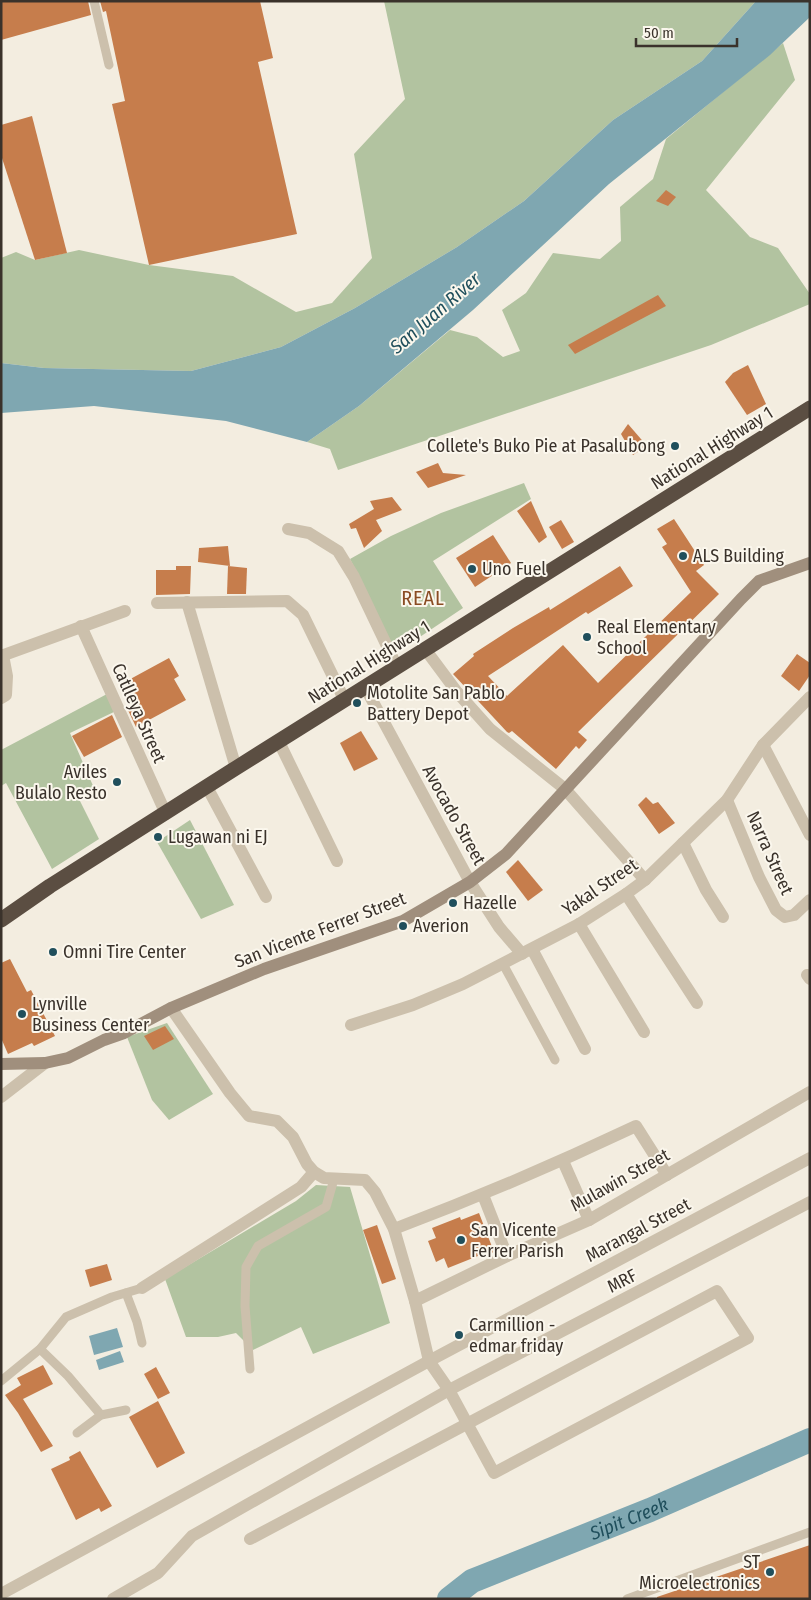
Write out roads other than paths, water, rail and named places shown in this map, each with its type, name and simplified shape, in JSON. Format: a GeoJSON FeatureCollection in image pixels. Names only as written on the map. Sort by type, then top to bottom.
{"type":"FeatureCollection","features":[{"type":"Feature","properties":{"kind":"highway","name":"National Highway 1"},"geometry":{"type":"LineString","coordinates":[[1,920],[50,886],[166,814],[344,699],[365,688],[810,408]]}},
{"type":"Feature","properties":{"kind":"street"},"geometry":{"type":"LineString","coordinates":[[288,529],[309,533],[338,551],[354,577],[397,667]]}},
{"type":"Feature","properties":{"kind":"street","name":"San Vicente Ferrer Street"},"geometry":{"type":"LineString","coordinates":[[1,1097],[45,1063],[68,1058],[104,1040],[124,1033],[171,1008],[264,968],[403,922],[470,882],[506,854],[753,587],[759,582],[810,563]]}},
{"type":"Feature","properties":{"kind":"street"},"geometry":{"type":"LineString","coordinates":[[157,603],[287,601],[303,615],[344,699]]}},
{"type":"Feature","properties":{"kind":"street"},"geometry":{"type":"LineString","coordinates":[[187,602],[236,768]]}},
{"type":"Feature","properties":{"kind":"street"},"geometry":{"type":"LineString","coordinates":[[1,698],[6,695],[7,676],[2,655],[125,611]]}},
{"type":"Feature","properties":{"kind":"street","name":"Catlleya Street"},"geometry":{"type":"LineString","coordinates":[[81,626],[166,814]]}},
{"type":"Feature","properties":{"kind":"street"},"geometry":{"type":"LineString","coordinates":[[426,649],[457,692],[490,729],[565,789],[645,880]]}},
{"type":"Feature","properties":{"kind":"street","name":"Avocado Street"},"geometry":{"type":"LineString","coordinates":[[365,688],[470,882],[499,927],[527,952],[585,1049]]}},
{"type":"Feature","properties":{"kind":"street","name":"Yakal Street"},"geometry":{"type":"LineString","coordinates":[[351,1026],[413,1005],[503,964],[579,924],[626,894],[645,880],[727,800],[763,745],[810,697]]}},
{"type":"Feature","properties":{"kind":"street"},"geometry":{"type":"LineString","coordinates":[[279,742],[337,861]]}},
{"type":"Feature","properties":{"kind":"street"},"geometry":{"type":"LineString","coordinates":[[763,745],[810,835]]}},
{"type":"Feature","properties":{"kind":"street"},"geometry":{"type":"LineString","coordinates":[[207,787],[266,898]]}},
{"type":"Feature","properties":{"kind":"street","name":"Narra Street"},"geometry":{"type":"LineString","coordinates":[[727,800],[759,877],[776,910],[785,916],[794,915],[810,900]]}},
{"type":"Feature","properties":{"kind":"street"},"geometry":{"type":"LineString","coordinates":[[683,843],[706,890],[724,917]]}},
{"type":"Feature","properties":{"kind":"street"},"geometry":{"type":"LineString","coordinates":[[626,894],[697,1003]]}},
{"type":"Feature","properties":{"kind":"street"},"geometry":{"type":"LineString","coordinates":[[579,924],[644,1032]]}},
{"type":"Feature","properties":{"kind":"street"},"geometry":{"type":"LineString","coordinates":[[171,1008],[230,1093],[249,1116],[277,1121],[293,1137],[307,1164],[314,1172],[324,1178],[365,1180],[375,1192],[394,1229],[415,1301],[429,1361],[449,1390],[467,1423],[494,1473],[748,1338],[717,1292],[467,1423],[250,1539]]}},
{"type":"Feature","properties":{"kind":"street"},"geometry":{"type":"LineString","coordinates":[[1,1064],[45,1063]]}},
{"type":"Feature","properties":{"kind":"street","name":"Mulawin Street"},"geometry":{"type":"LineString","coordinates":[[415,1301],[508,1256],[589,1220],[810,1092]]}},
{"type":"Feature","properties":{"kind":"street"},"geometry":{"type":"LineString","coordinates":[[394,1229],[483,1195],[563,1161],[636,1126],[667,1175]]}},
{"type":"Feature","properties":{"kind":"street","name":"Marangal Street"},"geometry":{"type":"LineString","coordinates":[[1,1594],[429,1361],[810,1158]]}},
{"type":"Feature","properties":{"kind":"street"},"geometry":{"type":"LineString","coordinates":[[563,1161],[589,1220]]}},
{"type":"Feature","properties":{"kind":"street"},"geometry":{"type":"LineString","coordinates":[[142,1288],[301,1188],[314,1172]]}},
{"type":"Feature","properties":{"kind":"street"},"geometry":{"type":"LineString","coordinates":[[483,1195],[508,1256]]}},
{"type":"Feature","properties":{"kind":"street","name":"MRF"},"geometry":{"type":"LineString","coordinates":[[113,1599],[158,1573],[192,1536],[449,1390],[810,1202]]}},
{"type":"Feature","properties":{"kind":"lane"},"geometry":{"type":"LineString","coordinates":[[94,1],[109,65]]}},
{"type":"Feature","properties":{"kind":"lane"},"geometry":{"type":"LineString","coordinates":[[503,964],[555,1060]]}},
{"type":"Feature","properties":{"kind":"lane"},"geometry":{"type":"LineString","coordinates":[[250,1369],[245,1306],[246,1267],[258,1246],[326,1207],[334,1179]]}},
{"type":"Feature","properties":{"kind":"lane"},"geometry":{"type":"LineString","coordinates":[[1,1381],[40,1349],[66,1318],[112,1297],[142,1288]]}},
{"type":"Feature","properties":{"kind":"lane"},"geometry":{"type":"LineString","coordinates":[[126,1293],[137,1322],[142,1343]]}},
{"type":"Feature","properties":{"kind":"lane"},"geometry":{"type":"LineString","coordinates":[[40,1349],[68,1376],[100,1415]]}},
{"type":"Feature","properties":{"kind":"lane"},"geometry":{"type":"LineString","coordinates":[[77,1433],[100,1415],[126,1410]]}},
{"type":"Feature","properties":{"kind":"lane"},"geometry":{"type":"LineString","coordinates":[[627,1599],[810,1532]]}},
{"type":"Feature","properties":{"kind":"water","name":"San Juan River"},"geometry":{"type":"Polygon","coordinates":[[[756,1],[810,1],[810,17],[770,55],[609,184],[473,310],[359,406],[307,442],[226,421],[94,406],[1,413],[1,363],[44,368],[191,371],[281,347],[355,308],[457,247],[524,201],[613,120],[702,61],[756,1]]]}},
{"type":"Feature","properties":{"kind":"water"},"geometry":{"type":"Polygon","coordinates":[[[117,1328],[123,1347],[94,1355],[89,1336],[117,1328]]]}},
{"type":"Feature","properties":{"kind":"water"},"geometry":{"type":"Polygon","coordinates":[[[120,1351],[124,1362],[99,1370],[96,1360],[120,1351]]]}},
{"type":"Feature","properties":{"kind":"waterway","name":"Sipit Creek"},"geometry":{"type":"LineString","coordinates":[[449,1599],[472,1581],[650,1510],[810,1440]]}},
{"type":"Feature","properties":{"kind":"place","name":"Collete's Buko Pie at Pasalubong"},"geometry":{"type":"Point","coordinates":[675,446]}},
{"type":"Feature","properties":{"kind":"place","name":"ALS Building"},"geometry":{"type":"Point","coordinates":[683,556]}},
{"type":"Feature","properties":{"kind":"place","name":"Uno Fuel"},"geometry":{"type":"Point","coordinates":[472,569]}},
{"type":"Feature","properties":{"kind":"place","name":"Real Elementary School"},"geometry":{"type":"Point","coordinates":[587,637]}},
{"type":"Feature","properties":{"kind":"place","name":"Motolite San Pablo Battery Depot"},"geometry":{"type":"Point","coordinates":[357,703]}},
{"type":"Feature","properties":{"kind":"place","name":"Aviles Bulalo Resto"},"geometry":{"type":"Point","coordinates":[117,782]}},
{"type":"Feature","properties":{"kind":"place","name":"Lugawan ni EJ"},"geometry":{"type":"Point","coordinates":[158,837]}},
{"type":"Feature","properties":{"kind":"place","name":"Hazelle"},"geometry":{"type":"Point","coordinates":[453,903]}},
{"type":"Feature","properties":{"kind":"place","name":"Averion"},"geometry":{"type":"Point","coordinates":[403,926]}},
{"type":"Feature","properties":{"kind":"place","name":"Omni Tire Center"},"geometry":{"type":"Point","coordinates":[53,952]}},
{"type":"Feature","properties":{"kind":"place","name":"Lynville Business Center"},"geometry":{"type":"Point","coordinates":[22,1014]}},
{"type":"Feature","properties":{"kind":"place","name":"San Vicente Ferrer Parish"},"geometry":{"type":"Point","coordinates":[461,1240]}},
{"type":"Feature","properties":{"kind":"place","name":"Carmillion - edmar friday"},"geometry":{"type":"Point","coordinates":[459,1335]}},
{"type":"Feature","properties":{"kind":"place","name":"ST Microelectronics"},"geometry":{"type":"Point","coordinates":[770,1572]}},
{"type":"Feature","properties":{"kind":"district","name":"REAL"},"geometry":{"type":"Point","coordinates":[423,598]}}]}
